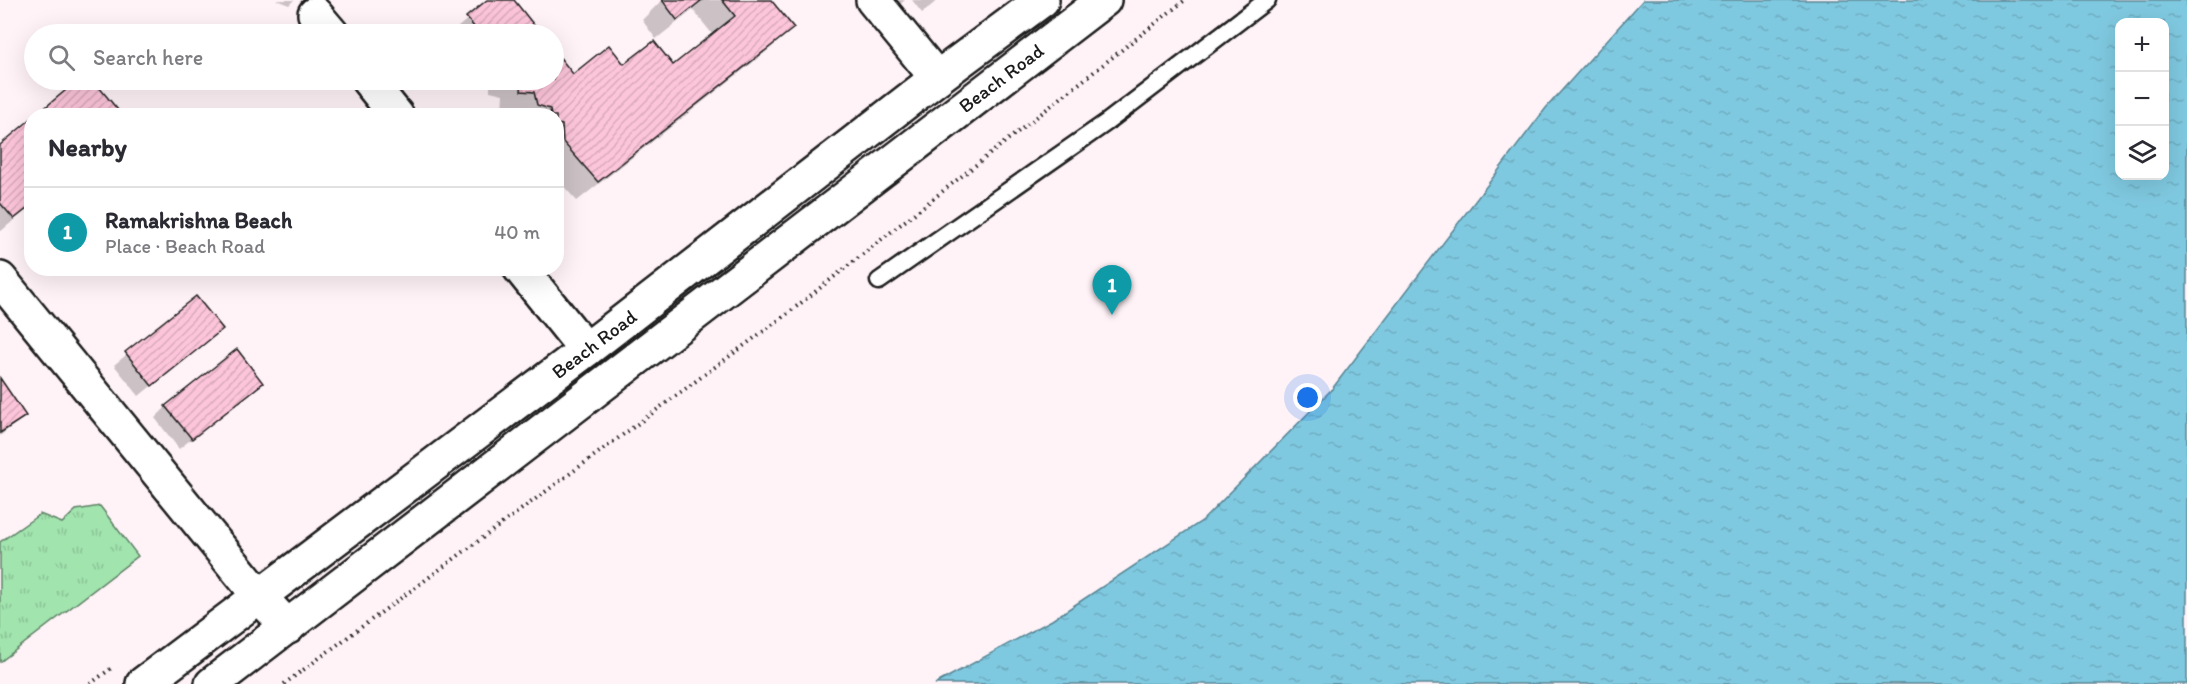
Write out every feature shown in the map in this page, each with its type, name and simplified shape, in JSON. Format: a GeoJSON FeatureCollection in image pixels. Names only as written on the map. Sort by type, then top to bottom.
{"type":"FeatureCollection","features":[{"type":"Feature","properties":{"kind":"main road"},"geometry":{"type":"LineString","coordinates":[[873,0],[937,78]]}},
{"type":"Feature","properties":{"kind":"main road","name":"Beach Road"},"geometry":{"type":"LineString","coordinates":[[143,684],[586,351],[1041,0]]}},
{"type":"Feature","properties":{"kind":"main road","name":"Beach Road"},"geometry":{"type":"LineString","coordinates":[[212,684],[1104,0]]}},
{"type":"Feature","properties":{"kind":"main road"},"geometry":{"type":"LineString","coordinates":[[376,90],[391,108]]}},
{"type":"Feature","properties":{"kind":"main road"},"geometry":{"type":"LineString","coordinates":[[526,276],[586,351]]}},
{"type":"Feature","properties":{"kind":"main road"},"geometry":{"type":"LineString","coordinates":[[0,279],[259,596],[288,627]]}},
{"type":"Feature","properties":{"kind":"lane"},"geometry":{"type":"LineString","coordinates":[[879,281],[1107,122],[1267,0]]}},
{"type":"Feature","properties":{"kind":"path"},"geometry":{"type":"LineString","coordinates":[[284,684],[788,314],[1185,0]]}},
{"type":"Feature","properties":{"kind":"green space"},"geometry":{"type":"Polygon","coordinates":[[[100,506],[138,556],[0,662],[0,542],[40,514],[62,523],[76,510],[100,506]]]}},
{"type":"Feature","properties":{"kind":"water"},"geometry":{"type":"Polygon","coordinates":[[[1643,0],[2187,0],[2187,684],[935,684],[1052,620],[1202,521],[1332,389],[1546,108],[1643,0]]]}},
{"type":"Feature","properties":{"kind":"building"},"geometry":{"type":"Polygon","coordinates":[[[487,0],[514,0],[533,24],[472,24],[466,17],[487,0]]]}},
{"type":"Feature","properties":{"kind":"building"},"geometry":{"type":"Polygon","coordinates":[[[662,0],[702,0],[677,20],[662,0]]]}},
{"type":"Feature","properties":{"kind":"building"},"geometry":{"type":"Polygon","coordinates":[[[722,0],[771,0],[794,28],[598,182],[564,143],[564,108],[547,108],[537,105],[534,92],[521,91],[564,90],[564,63],[573,74],[609,45],[624,64],[654,41],[673,65],[735,16],[722,0]]]}},
{"type":"Feature","properties":{"kind":"building"},"geometry":{"type":"Polygon","coordinates":[[[66,90],[101,90],[116,108],[45,108],[66,90]]]}},
{"type":"Feature","properties":{"kind":"building"},"geometry":{"type":"Polygon","coordinates":[[[24,125],[24,211],[14,219],[0,203],[0,145],[24,125]]]}},
{"type":"Feature","properties":{"kind":"building"},"geometry":{"type":"Polygon","coordinates":[[[196,296],[223,329],[152,386],[125,352],[196,296]]]}},
{"type":"Feature","properties":{"kind":"building"},"geometry":{"type":"Polygon","coordinates":[[[237,349],[263,383],[192,439],[165,406],[237,349]]]}},
{"type":"Feature","properties":{"kind":"building"},"geometry":{"type":"Polygon","coordinates":[[[0,378],[26,416],[0,433],[0,378]]]}},
{"type":"Feature","properties":{"kind":"place","name":"Ramakrishna Beach"},"geometry":{"type":"Point","coordinates":[1112,315]}}]}
